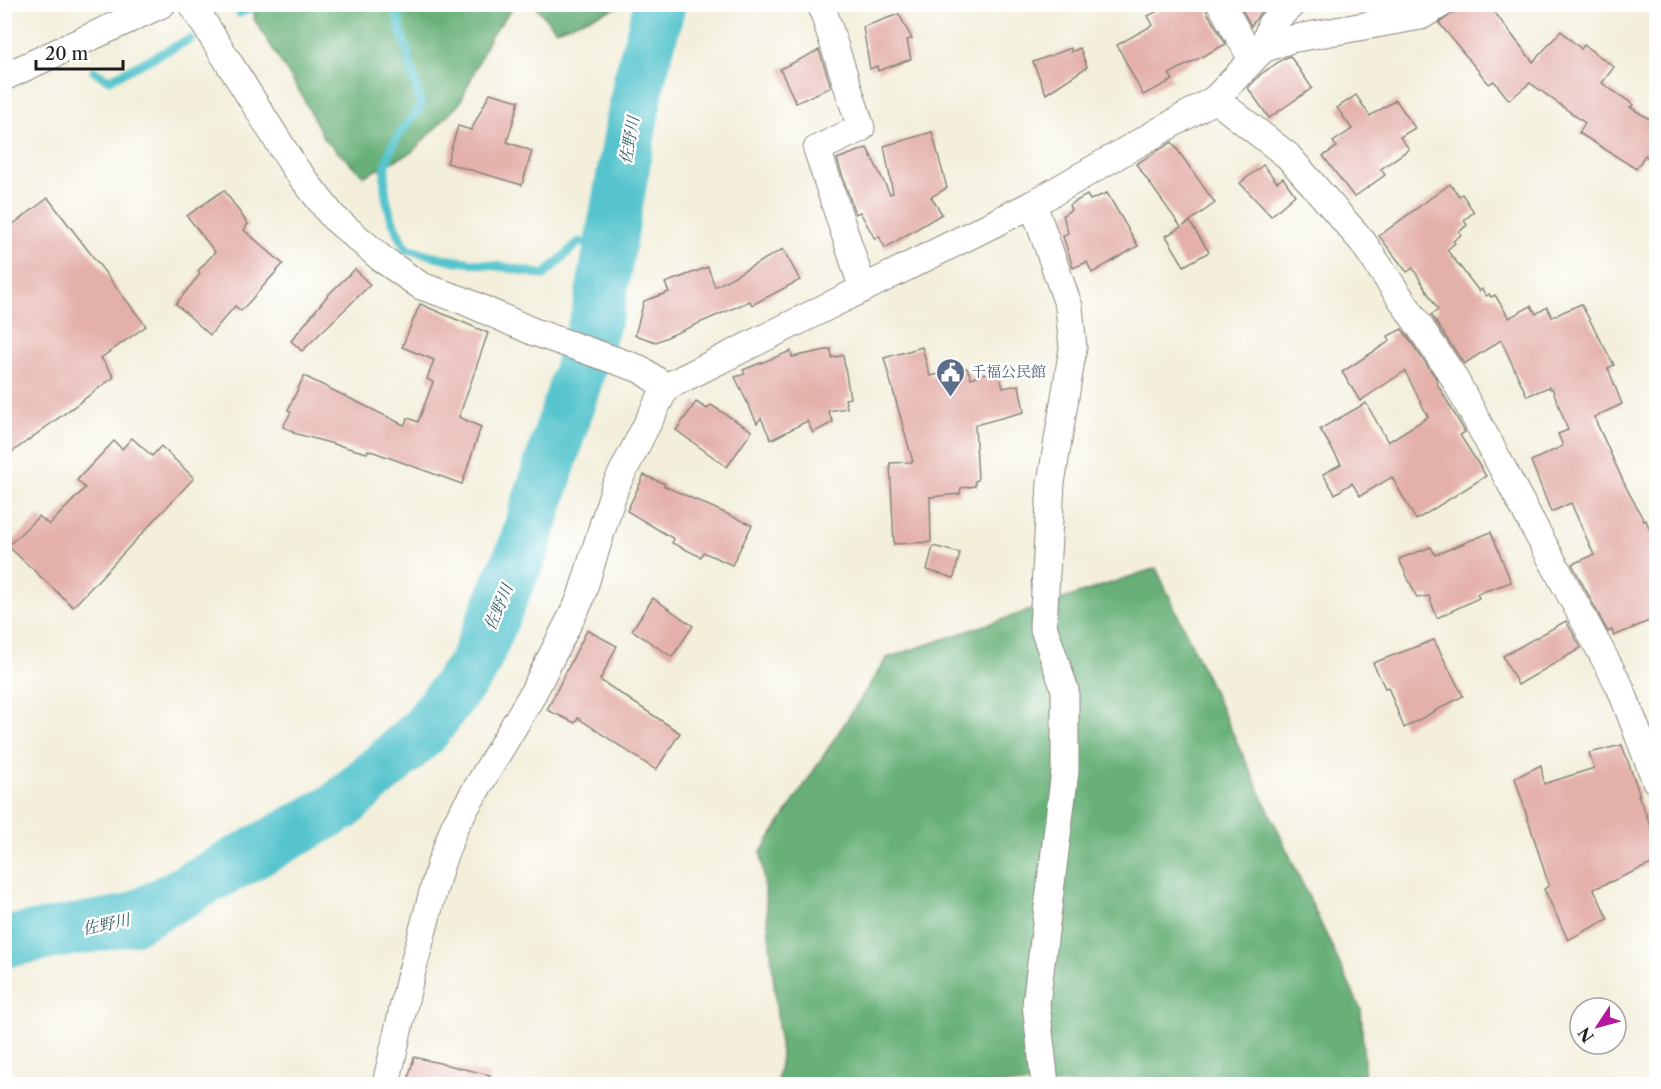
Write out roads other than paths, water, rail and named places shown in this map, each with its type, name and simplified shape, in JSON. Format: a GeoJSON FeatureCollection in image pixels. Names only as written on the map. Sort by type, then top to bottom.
{"type":"FeatureCollection","features":[{"type":"Feature","properties":{"kind":"street"},"geometry":{"type":"LineString","coordinates":[[4,77],[162,4]]}},
{"type":"Feature","properties":{"kind":"street"},"geometry":{"type":"LineString","coordinates":[[192,4],[295,168],[333,217],[382,259],[421,286],[462,300],[534,332],[640,369],[666,387]]}},
{"type":"Feature","properties":{"kind":"street"},"geometry":{"type":"LineString","coordinates":[[821,4],[861,128],[817,149],[862,289]]}},
{"type":"Feature","properties":{"kind":"street"},"geometry":{"type":"LineString","coordinates":[[1221,4],[1258,54]]}},
{"type":"Feature","properties":{"kind":"street"},"geometry":{"type":"LineString","coordinates":[[386,1084],[409,982],[440,866],[455,825],[531,697],[580,600],[615,487],[666,387],[1033,204],[1215,99],[1258,54],[1271,24],[1292,4]]}},
{"type":"Feature","properties":{"kind":"street"},"geometry":{"type":"LineString","coordinates":[[1258,54],[1291,39],[1421,16],[1441,4]]}},
{"type":"Feature","properties":{"kind":"street"},"geometry":{"type":"LineString","coordinates":[[1215,99],[1288,156],[1362,241],[1453,376],[1620,687],[1656,781]]}},
{"type":"Feature","properties":{"kind":"street"},"geometry":{"type":"LineString","coordinates":[[1033,204],[1069,307],[1073,348],[1051,483],[1043,627],[1065,690],[1065,771],[1036,1004],[1045,1084]]}},
{"type":"Feature","properties":{"kind":"waterway"},"geometry":{"type":"LineString","coordinates":[[240,13],[259,4]]}},
{"type":"Feature","properties":{"kind":"waterway"},"geometry":{"type":"LineString","coordinates":[[394,4],[421,105],[395,141],[387,160],[385,173],[390,213],[406,249],[451,260],[544,275],[579,242],[610,250]]}},
{"type":"Feature","properties":{"kind":"waterway","name":"佐野川"},"geometry":{"type":"LineString","coordinates":[[4,942],[131,920],[339,807],[424,731],[473,666],[523,549],[598,312],[639,81],[660,4]]}},
{"type":"Feature","properties":{"kind":"waterway"},"geometry":{"type":"LineString","coordinates":[[94,71],[109,80],[190,39]]}},
{"type":"Feature","properties":{"kind":"place","name":"千福公民館"},"geometry":{"type":"Point","coordinates":[950,398]}}]}
